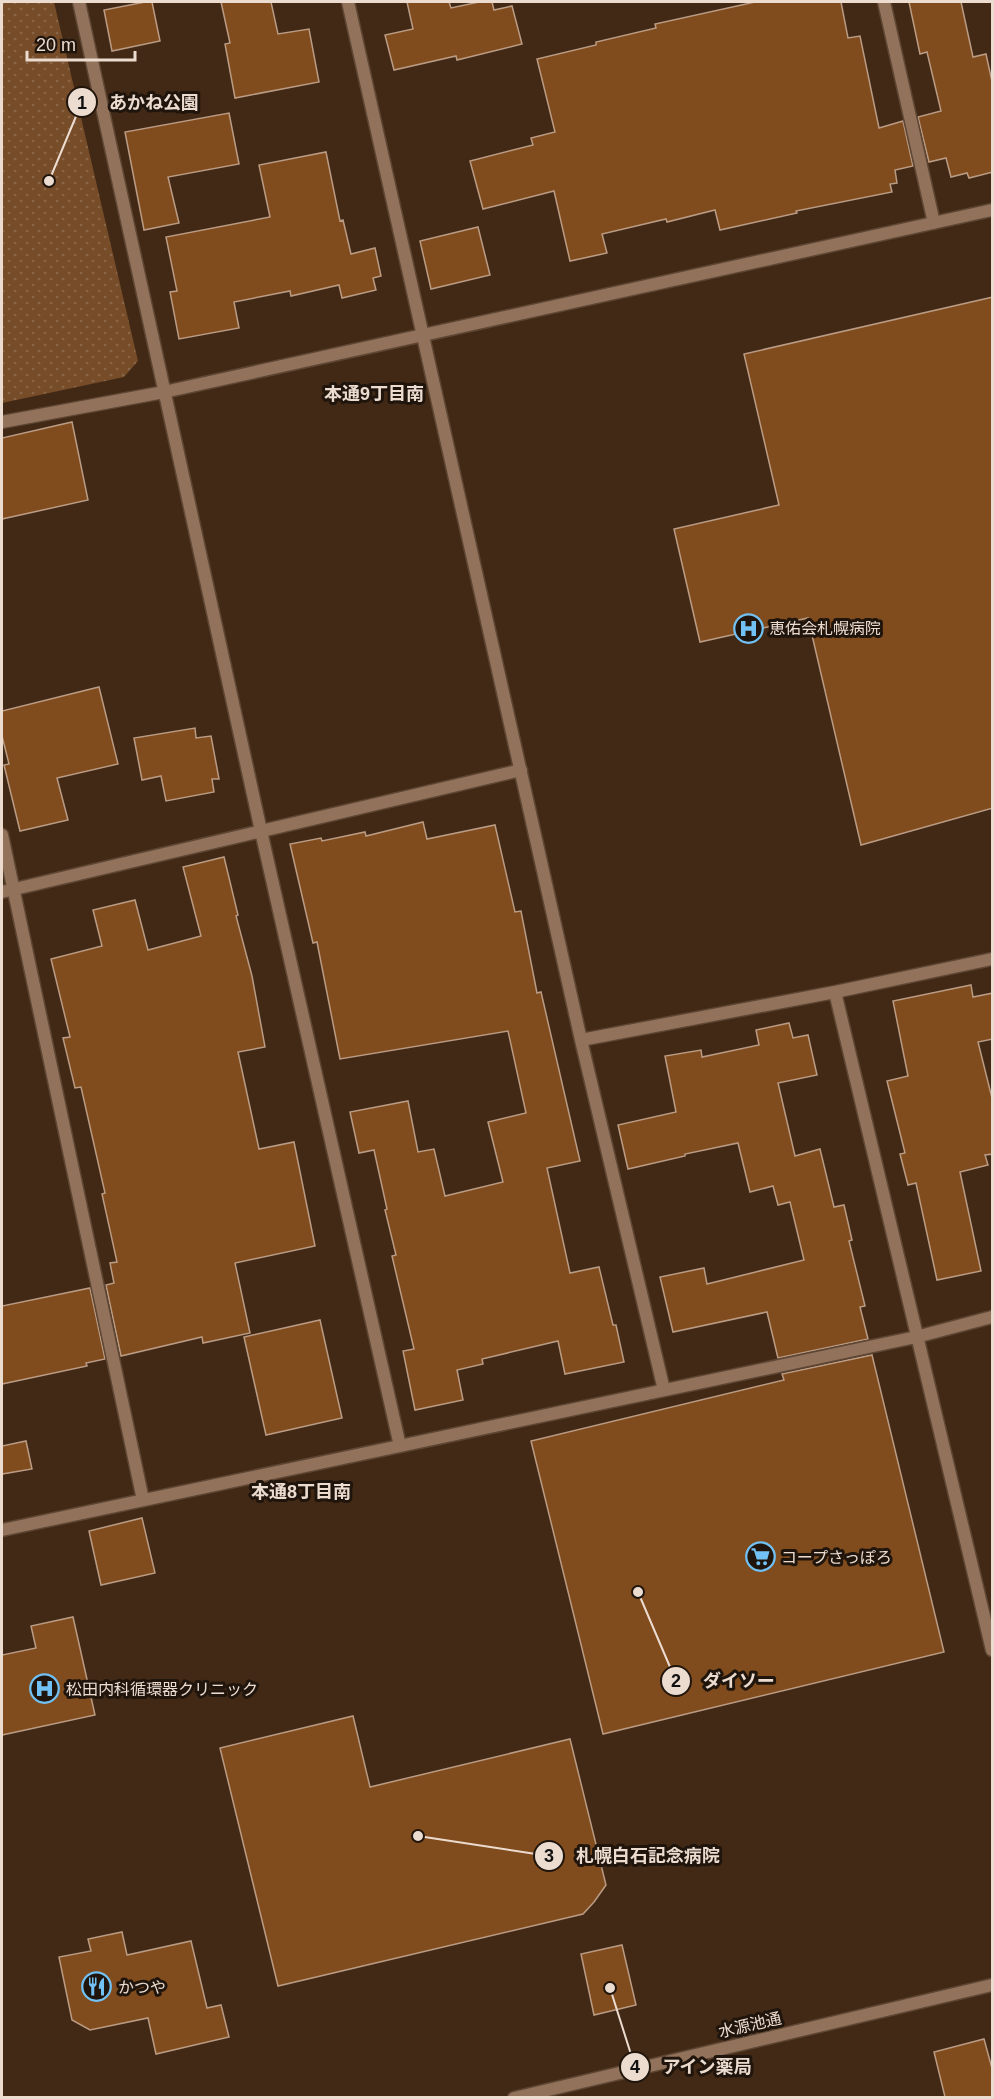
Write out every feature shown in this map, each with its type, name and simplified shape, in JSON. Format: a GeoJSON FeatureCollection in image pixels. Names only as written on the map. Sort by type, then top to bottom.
{"type":"FeatureCollection","features":[{"type":"Feature","properties":{"kind":"street"},"geometry":{"type":"LineString","coordinates":[[79,2],[261,831],[400,1446]]}},
{"type":"Feature","properties":{"kind":"street"},"geometry":{"type":"LineString","coordinates":[[348,2],[581,1040],[664,1390]]}},
{"type":"Feature","properties":{"kind":"street"},"geometry":{"type":"LineString","coordinates":[[884,2],[934,223]]}},
{"type":"Feature","properties":{"kind":"street"},"geometry":{"type":"LineString","coordinates":[[2,422],[164,392],[993,210]]}},
{"type":"Feature","properties":{"kind":"street"},"geometry":{"type":"LineString","coordinates":[[8,891],[521,770]]}},
{"type":"Feature","properties":{"kind":"street"},"geometry":{"type":"LineString","coordinates":[[2,835],[8,891],[143,1500]]}},
{"type":"Feature","properties":{"kind":"street"},"geometry":{"type":"LineString","coordinates":[[581,1040],[835,992],[993,958]]}},
{"type":"Feature","properties":{"kind":"street"},"geometry":{"type":"LineString","coordinates":[[835,992],[916,1337],[987,1602],[993,1650]]}},
{"type":"Feature","properties":{"kind":"street"},"geometry":{"type":"LineString","coordinates":[[2,1530],[916,1337],[993,1317]]}},
{"type":"Feature","properties":{"kind":"street","name":"水源池通"},"geometry":{"type":"LineString","coordinates":[[514,2097],[993,1985]]}},
{"type":"Feature","properties":{"kind":"shaded area"},"geometry":{"type":"Polygon","coordinates":[[[2,2],[54,2],[138,361],[124,377],[2,403],[2,2]]]}},
{"type":"Feature","properties":{"kind":"building"},"geometry":{"type":"Polygon","coordinates":[[[152,2],[160,41],[112,51],[104,10],[152,2]]]}},
{"type":"Feature","properties":{"kind":"building"},"geometry":{"type":"Polygon","coordinates":[[[221,2],[271,2],[278,34],[309,29],[319,82],[235,98],[225,44],[230,43],[221,2]]]}},
{"type":"Feature","properties":{"kind":"building"},"geometry":{"type":"Polygon","coordinates":[[[407,2],[449,2],[451,8],[479,2],[492,2],[494,10],[512,6],[522,44],[457,60],[456,56],[394,70],[385,35],[413,29],[407,2]]]}},
{"type":"Feature","properties":{"kind":"building"},"geometry":{"type":"Polygon","coordinates":[[[755,2],[841,2],[848,38],[860,36],[879,128],[903,121],[913,166],[895,170],[897,183],[890,184],[892,192],[796,211],[797,213],[720,230],[715,210],[667,222],[666,219],[602,234],[607,253],[570,261],[554,191],[483,209],[470,161],[533,145],[531,138],[555,132],[537,59],[656,28],[655,24],[755,2]]]}},
{"type":"Feature","properties":{"kind":"building"},"geometry":{"type":"Polygon","coordinates":[[[909,2],[961,2],[973,57],[986,54],[993,86],[993,172],[969,178],[967,173],[951,177],[946,158],[929,162],[918,117],[941,111],[927,52],[920,54],[909,2]]]}},
{"type":"Feature","properties":{"kind":"building"},"geometry":{"type":"Polygon","coordinates":[[[229,113],[239,164],[168,177],[179,223],[144,230],[125,132],[229,113]]]}},
{"type":"Feature","properties":{"kind":"building"},"geometry":{"type":"Polygon","coordinates":[[[326,152],[340,221],[343,220],[351,254],[375,248],[381,276],[373,278],[376,290],[342,298],[339,285],[291,296],[290,291],[234,302],[239,328],[179,339],[170,292],[177,291],[166,237],[270,217],[259,165],[326,152]]]}},
{"type":"Feature","properties":{"kind":"building"},"geometry":{"type":"Polygon","coordinates":[[[478,227],[490,275],[431,289],[420,241],[478,227]]]}},
{"type":"Feature","properties":{"kind":"building"},"geometry":{"type":"Polygon","coordinates":[[[993,297],[993,808],[861,845],[808,618],[700,642],[674,529],[779,505],[744,354],[993,297]]]}},
{"type":"Feature","properties":{"kind":"building"},"geometry":{"type":"Polygon","coordinates":[[[72,422],[88,500],[2,519],[2,438],[72,422]]]}},
{"type":"Feature","properties":{"kind":"building"},"geometry":{"type":"Polygon","coordinates":[[[99,687],[118,764],[57,778],[68,820],[20,831],[4,765],[9,764],[2,736],[2,711],[99,687]]]}},
{"type":"Feature","properties":{"kind":"building"},"geometry":{"type":"Polygon","coordinates":[[[195,728],[196,738],[211,736],[219,779],[212,779],[214,792],[166,801],[161,776],[142,780],[134,738],[195,728]]]}},
{"type":"Feature","properties":{"kind":"building"},"geometry":{"type":"Polygon","coordinates":[[[423,822],[427,839],[495,825],[515,912],[521,911],[537,993],[541,992],[580,1161],[547,1168],[570,1273],[599,1267],[624,1362],[565,1374],[558,1341],[482,1359],[483,1364],[457,1370],[463,1400],[415,1410],[403,1351],[414,1349],[392,1256],[396,1255],[385,1210],[387,1209],[374,1150],[359,1153],[350,1112],[408,1101],[418,1152],[434,1149],[445,1196],[503,1182],[488,1122],[526,1113],[508,1031],[340,1059],[317,942],[313,943],[290,844],[321,838],[322,841],[365,832],[366,836],[423,822]]]}},
{"type":"Feature","properties":{"kind":"building"},"geometry":{"type":"Polygon","coordinates":[[[224,857],[238,915],[236,916],[252,976],[265,1047],[238,1052],[259,1149],[294,1142],[315,1246],[235,1263],[250,1333],[203,1343],[202,1337],[121,1356],[106,1285],[114,1283],[110,1263],[117,1262],[102,1194],[105,1193],[81,1087],[75,1088],[63,1038],[70,1037],[51,959],[102,946],[93,910],[135,900],[148,950],[201,936],[183,867],[224,857]]]}},
{"type":"Feature","properties":{"kind":"building"},"geometry":{"type":"Polygon","coordinates":[[[971,985],[973,997],[993,993],[993,1039],[978,1042],[993,1102],[993,1154],[985,1155],[988,1165],[960,1172],[981,1271],[937,1280],[916,1183],[908,1185],[900,1154],[905,1153],[887,1081],[908,1076],[893,1001],[971,985]]]}},
{"type":"Feature","properties":{"kind":"building"},"geometry":{"type":"Polygon","coordinates":[[[789,1023],[793,1038],[808,1035],[817,1075],[778,1083],[795,1156],[820,1149],[834,1207],[844,1205],[852,1240],[849,1241],[865,1306],[860,1307],[868,1339],[778,1358],[767,1312],[673,1332],[660,1277],[704,1268],[707,1284],[804,1260],[790,1202],[778,1205],[773,1186],[750,1192],[738,1143],[628,1169],[618,1125],[676,1112],[665,1056],[701,1050],[702,1057],[759,1045],[756,1030],[789,1023]]]}},
{"type":"Feature","properties":{"kind":"building"},"geometry":{"type":"Polygon","coordinates":[[[90,1288],[105,1359],[86,1363],[87,1366],[2,1384],[2,1306],[90,1288]]]}},
{"type":"Feature","properties":{"kind":"building"},"geometry":{"type":"Polygon","coordinates":[[[320,1320],[342,1418],[266,1435],[244,1337],[320,1320]]]}},
{"type":"Feature","properties":{"kind":"building"},"geometry":{"type":"Polygon","coordinates":[[[872,1355],[944,1652],[603,1734],[531,1441],[784,1380],[782,1374],[872,1355]]]}},
{"type":"Feature","properties":{"kind":"building"},"geometry":{"type":"Polygon","coordinates":[[[26,1441],[32,1469],[2,1474],[2,1446],[26,1441]]]}},
{"type":"Feature","properties":{"kind":"building"},"geometry":{"type":"Polygon","coordinates":[[[142,1518],[155,1573],[101,1585],[89,1531],[142,1518]]]}},
{"type":"Feature","properties":{"kind":"building","name":"松田内科循環器クリニック"},"geometry":{"type":"Polygon","coordinates":[[[73,1617],[95,1715],[2,1735],[2,1655],[36,1648],[31,1626],[73,1617]]]}},
{"type":"Feature","properties":{"kind":"building"},"geometry":{"type":"Polygon","coordinates":[[[353,1716],[370,1787],[570,1739],[606,1885],[594,1902],[583,1914],[278,1986],[220,1748],[353,1716]]]}},
{"type":"Feature","properties":{"kind":"building"},"geometry":{"type":"Polygon","coordinates":[[[122,1932],[127,1955],[191,1941],[207,2008],[221,2005],[229,2037],[156,2054],[148,2018],[90,2030],[72,2020],[59,1957],[91,1951],[88,1939],[122,1932]]]}},
{"type":"Feature","properties":{"kind":"building"},"geometry":{"type":"Polygon","coordinates":[[[622,1945],[636,2005],[594,2015],[581,1954],[622,1945]]]}},
{"type":"Feature","properties":{"kind":"building"},"geometry":{"type":"Polygon","coordinates":[[[984,2039],[993,2072],[993,2097],[945,2097],[934,2052],[984,2039]]]}},
{"type":"Feature","properties":{"kind":"place","name":"あかね公園"},"geometry":{"type":"Point","coordinates":[49,181]}},
{"type":"Feature","properties":{"kind":"place","name":"恵佑会札幌病院"},"geometry":{"type":"Point","coordinates":[748,628]}},
{"type":"Feature","properties":{"kind":"place","name":"コープさっぽろ"},"geometry":{"type":"Point","coordinates":[760,1557]}},
{"type":"Feature","properties":{"kind":"place","name":"ダイソー"},"geometry":{"type":"Point","coordinates":[638,1592]}},
{"type":"Feature","properties":{"kind":"place","name":"松田内科循環器クリニック"},"geometry":{"type":"Point","coordinates":[45,1689]}},
{"type":"Feature","properties":{"kind":"place","name":"札幌白石記念病院"},"geometry":{"type":"Point","coordinates":[418,1836]}},
{"type":"Feature","properties":{"kind":"place","name":"かつや"},"geometry":{"type":"Point","coordinates":[97,1987]}},
{"type":"Feature","properties":{"kind":"place","name":"アイン薬局"},"geometry":{"type":"Point","coordinates":[610,1988]}},
{"type":"Feature","properties":{"kind":"district","name":"本通9丁目南"},"geometry":{"type":"Point","coordinates":[374,394]}},
{"type":"Feature","properties":{"kind":"district","name":"本通8丁目南"},"geometry":{"type":"Point","coordinates":[301,1492]}}]}
